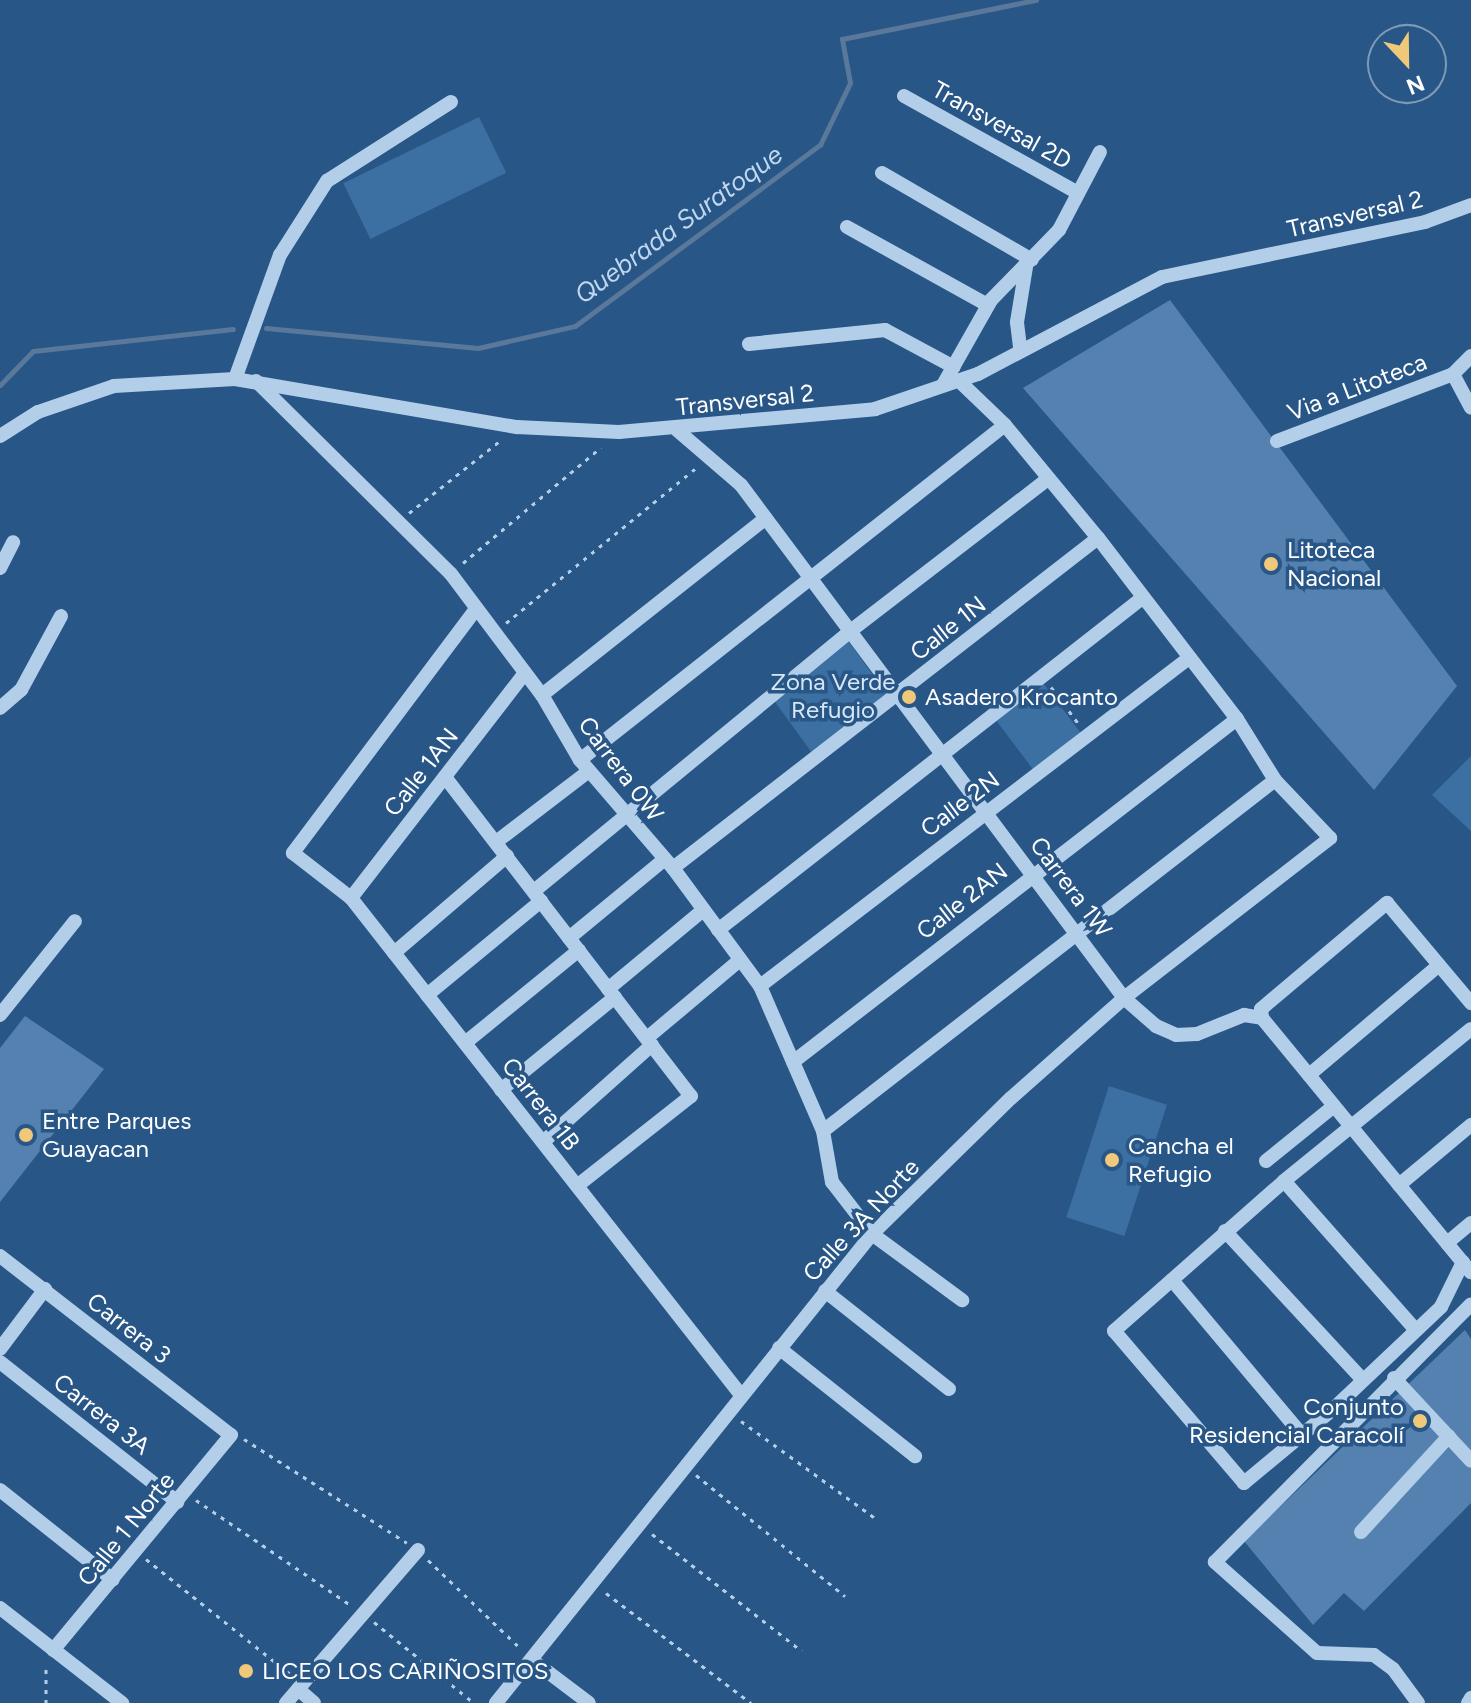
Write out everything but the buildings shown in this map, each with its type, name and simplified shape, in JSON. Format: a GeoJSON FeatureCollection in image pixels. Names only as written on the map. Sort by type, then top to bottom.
{"type":"FeatureCollection","features":[{"type":"Feature","properties":{"kind":"street","name":"Transversal 2D"},"geometry":{"type":"LineString","coordinates":[[904,96],[1078,193]]}},
{"type":"Feature","properties":{"kind":"street"},"geometry":{"type":"LineString","coordinates":[[235,379],[280,255],[327,181],[451,102]]}},
{"type":"Feature","properties":{"kind":"street"},"geometry":{"type":"LineString","coordinates":[[956,374],[988,305],[1059,230],[1100,152]]}},
{"type":"Feature","properties":{"kind":"street"},"geometry":{"type":"LineString","coordinates":[[882,173],[1029,264]]}},
{"type":"Feature","properties":{"kind":"street","name":"Transversal 2"},"geometry":{"type":"LineString","coordinates":[[0,436],[38,412],[114,386],[235,379],[517,427],[619,432],[677,430],[875,409],[943,385],[956,374],[1020,347],[1162,277],[1425,222],[1471,205]]}},
{"type":"Feature","properties":{"kind":"street"},"geometry":{"type":"LineString","coordinates":[[847,227],[988,305]]}},
{"type":"Feature","properties":{"kind":"street"},"geometry":{"type":"LineString","coordinates":[[1020,347],[1017,322],[1029,264]]}},
{"type":"Feature","properties":{"kind":"street"},"geometry":{"type":"LineString","coordinates":[[749,344],[885,330],[956,374],[1005,425],[1098,538],[1141,599],[1237,719],[1275,780],[823,1131]]}},
{"type":"Feature","properties":{"kind":"street"},"geometry":{"type":"LineString","coordinates":[[1471,356],[1453,374],[1471,408]]}},
{"type":"Feature","properties":{"kind":"street","name":"Via a Litoteca"},"geometry":{"type":"LineString","coordinates":[[1277,441],[1453,374]]}},
{"type":"Feature","properties":{"kind":"street","name":"Carrera 0W"},"geometry":{"type":"LineString","coordinates":[[256,381],[451,574],[542,695],[584,765],[669,864],[760,986],[823,1131],[832,1182],[872,1234],[962,1300]]}},
{"type":"Feature","properties":{"kind":"street"},"geometry":{"type":"LineString","coordinates":[[496,842],[584,765],[812,577],[1005,425]]}},
{"type":"Feature","properties":{"kind":"street","name":"Carrera 1W"},"geometry":{"type":"LineString","coordinates":[[677,430],[741,485],[853,629],[1124,998],[1156,1026],[1176,1035],[1197,1034],[1244,1015],[1262,1018]]}},
{"type":"Feature","properties":{"kind":"street"},"geometry":{"type":"LineString","coordinates":[[427,995],[626,815],[853,629],[1048,479]]}},
{"type":"Feature","properties":{"kind":"street"},"geometry":{"type":"LineString","coordinates":[[542,695],[766,518]]}},
{"type":"Feature","properties":{"kind":"street","name":"Calle 1N"},"geometry":{"type":"LineString","coordinates":[[465,1043],[574,944],[669,864],[899,694],[1098,538]]}},
{"type":"Feature","properties":{"kind":"street"},"geometry":{"type":"LineString","coordinates":[[0,568],[13,542]]}},
{"type":"Feature","properties":{"kind":"street"},"geometry":{"type":"LineString","coordinates":[[718,930],[1141,599]]}},
{"type":"Feature","properties":{"kind":"street","name":"Carrera 1B"},"geometry":{"type":"LineString","coordinates":[[476,609],[293,853],[351,898],[741,1395]]}},
{"type":"Feature","properties":{"kind":"street"},"geometry":{"type":"LineString","coordinates":[[0,708],[21,690],[61,616]]}},
{"type":"Feature","properties":{"kind":"street","name":"Calle 2N"},"geometry":{"type":"LineString","coordinates":[[760,986],[1189,658]]}},
{"type":"Feature","properties":{"kind":"street","name":"Calle 1AN"},"geometry":{"type":"LineString","coordinates":[[351,898],[525,673]]}},
{"type":"Feature","properties":{"kind":"street","name":"Calle 2AN"},"geometry":{"type":"LineString","coordinates":[[793,1062],[1033,873],[1237,719]]}},
{"type":"Feature","properties":{"kind":"street"},"geometry":{"type":"LineString","coordinates":[[445,777],[691,1096],[577,1186]]}},
{"type":"Feature","properties":{"kind":"street","name":"Calle 3A Norte"},"geometry":{"type":"LineString","coordinates":[[496,1703],[872,1234],[1011,1098],[1124,998],[1330,838],[1275,780]]}},
{"type":"Feature","properties":{"kind":"street"},"geometry":{"type":"LineString","coordinates":[[394,953],[507,856]]}},
{"type":"Feature","properties":{"kind":"street"},"geometry":{"type":"LineString","coordinates":[[1471,1003],[1387,903],[1261,1009],[1262,1018],[1309,1075],[1334,1106],[1350,1125],[1399,1185],[1467,1267],[1441,1307],[1302,1435],[1244,1483],[1114,1331],[1350,1125],[1471,1029]]}},
{"type":"Feature","properties":{"kind":"street"},"geometry":{"type":"LineString","coordinates":[[501,1090],[703,910]]}},
{"type":"Feature","properties":{"kind":"street"},"geometry":{"type":"LineString","coordinates":[[0,1015],[75,921]]}},
{"type":"Feature","properties":{"kind":"street"},"geometry":{"type":"LineString","coordinates":[[543,1142],[740,960]]}},
{"type":"Feature","properties":{"kind":"street"},"geometry":{"type":"LineString","coordinates":[[1309,1075],[1439,965]]}},
{"type":"Feature","properties":{"kind":"street"},"geometry":{"type":"LineString","coordinates":[[1266,1161],[1334,1106]]}},
{"type":"Feature","properties":{"kind":"street"},"geometry":{"type":"LineString","coordinates":[[1399,1185],[1471,1125]]}},
{"type":"Feature","properties":{"kind":"street"},"geometry":{"type":"LineString","coordinates":[[1284,1181],[1416,1330]]}},
{"type":"Feature","properties":{"kind":"street"},"geometry":{"type":"LineString","coordinates":[[1447,1243],[1471,1223]]}},
{"type":"Feature","properties":{"kind":"street"},"geometry":{"type":"LineString","coordinates":[[1225,1231],[1362,1379]]}},
{"type":"Feature","properties":{"kind":"street","name":"Carrera 3"},"geometry":{"type":"LineString","coordinates":[[0,1256],[231,1435]]}},
{"type":"Feature","properties":{"kind":"street"},"geometry":{"type":"LineString","coordinates":[[1172,1280],[1302,1435]]}},
{"type":"Feature","properties":{"kind":"street"},"geometry":{"type":"LineString","coordinates":[[0,1349],[45,1289]]}},
{"type":"Feature","properties":{"kind":"street"},"geometry":{"type":"LineString","coordinates":[[825,1291],[949,1389]]}},
{"type":"Feature","properties":{"kind":"street"},"geometry":{"type":"LineString","coordinates":[[1418,1703],[1393,1669],[1374,1655],[1317,1653],[1215,1562],[1394,1378],[1471,1304]]}},
{"type":"Feature","properties":{"kind":"street"},"geometry":{"type":"LineString","coordinates":[[779,1348],[915,1456]]}},
{"type":"Feature","properties":{"kind":"street","name":"Carrera 3A"},"geometry":{"type":"LineString","coordinates":[[0,1362],[181,1497]]}},
{"type":"Feature","properties":{"kind":"street"},"geometry":{"type":"LineString","coordinates":[[1394,1378],[1471,1461]]}},
{"type":"Feature","properties":{"kind":"street","name":"Calle 1 Norte"},"geometry":{"type":"LineString","coordinates":[[50,1648],[113,1580],[231,1435]]}},
{"type":"Feature","properties":{"kind":"street"},"geometry":{"type":"LineString","coordinates":[[1361,1532],[1449,1436]]}},
{"type":"Feature","properties":{"kind":"street"},"geometry":{"type":"LineString","coordinates":[[0,1490],[113,1580]]}},
{"type":"Feature","properties":{"kind":"street"},"geometry":{"type":"LineString","coordinates":[[286,1703],[418,1550]]}},
{"type":"Feature","properties":{"kind":"street"},"geometry":{"type":"LineString","coordinates":[[0,1608],[117,1701]]}},
{"type":"Feature","properties":{"kind":"street"},"geometry":{"type":"LineString","coordinates":[[532,1660],[589,1703]]}},
{"type":"Feature","properties":{"kind":"street"},"geometry":{"type":"LineString","coordinates":[[300,1687],[314,1703]]}},
{"type":"Feature","properties":{"kind":"path"},"geometry":{"type":"LineString","coordinates":[[400,521],[517,427]]}},
{"type":"Feature","properties":{"kind":"path"},"geometry":{"type":"LineString","coordinates":[[451,574],[619,432]]}},
{"type":"Feature","properties":{"kind":"path"},"geometry":{"type":"LineString","coordinates":[[494,633],[709,457]]}},
{"type":"Feature","properties":{"kind":"path"},"geometry":{"type":"LineString","coordinates":[[1042,675],[1087,735]]}},
{"type":"Feature","properties":{"kind":"path"},"geometry":{"type":"LineString","coordinates":[[729,1412],[875,1518]]}},
{"type":"Feature","properties":{"kind":"path"},"geometry":{"type":"LineString","coordinates":[[231,1435],[418,1550],[532,1660]]}},
{"type":"Feature","properties":{"kind":"path"},"geometry":{"type":"LineString","coordinates":[[686,1467],[845,1596]]}},
{"type":"Feature","properties":{"kind":"path"},"geometry":{"type":"LineString","coordinates":[[181,1497],[365,1615],[474,1703]]}},
{"type":"Feature","properties":{"kind":"path"},"geometry":{"type":"LineString","coordinates":[[639,1524],[802,1651]]}},
{"type":"Feature","properties":{"kind":"path"},"geometry":{"type":"LineString","coordinates":[[136,1551],[300,1687]]}},
{"type":"Feature","properties":{"kind":"path"},"geometry":{"type":"LineString","coordinates":[[593,1583],[751,1703]]}},
{"type":"Feature","properties":{"kind":"path"},"geometry":{"type":"LineString","coordinates":[[46,1703],[50,1648]]}},
{"type":"Feature","properties":{"kind":"green space"},"geometry":{"type":"Polygon","coordinates":[[[479,117],[506,173],[370,239],[343,183],[479,117]]]}},
{"type":"Feature","properties":{"kind":"green space","name":"Zona Verde Refugio"},"geometry":{"type":"Polygon","coordinates":[[[846,638],[889,697],[812,753],[769,694],[846,638]]]}},
{"type":"Feature","properties":{"kind":"green space"},"geometry":{"type":"Polygon","coordinates":[[[1043,683],[1082,734],[1034,770],[995,719],[1043,683]]]}},
{"type":"Feature","properties":{"kind":"green space"},"geometry":{"type":"Polygon","coordinates":[[[1471,756],[1471,831],[1432,795],[1471,756]]]}},
{"type":"Feature","properties":{"kind":"green space","name":"Cancha el Refugio"},"geometry":{"type":"Polygon","coordinates":[[[1109,1086],[1167,1105],[1124,1236],[1066,1217],[1109,1086]]]}},
{"type":"Feature","properties":{"kind":"waterway","name":"Quebrada Suratoque"},"geometry":{"type":"LineString","coordinates":[[266,328],[478,348],[575,326],[820,145],[850,83],[842,39],[1036,0]]}},
{"type":"Feature","properties":{"kind":"waterway","name":"Quebrada Suratoque"},"geometry":{"type":"LineString","coordinates":[[0,385],[33,351],[233,329]]}},
{"type":"Feature","properties":{"kind":"place","name":"Litoteca Nacional"},"geometry":{"type":"Point","coordinates":[1271,564]}},
{"type":"Feature","properties":{"kind":"place","name":"Asadero Krocanto"},"geometry":{"type":"Point","coordinates":[909,697]}},
{"type":"Feature","properties":{"kind":"place","name":"Entre Parques Guayacan"},"geometry":{"type":"Point","coordinates":[26,1135]}},
{"type":"Feature","properties":{"kind":"place","name":"Cancha el Refugio"},"geometry":{"type":"Point","coordinates":[1112,1160]}},
{"type":"Feature","properties":{"kind":"place","name":"Conjunto Residencial Caracolí"},"geometry":{"type":"Point","coordinates":[1420,1421]}},
{"type":"Feature","properties":{"kind":"place","name":"LICEO LOS CARIÑOSITOS"},"geometry":{"type":"Point","coordinates":[246,1671]}}]}
